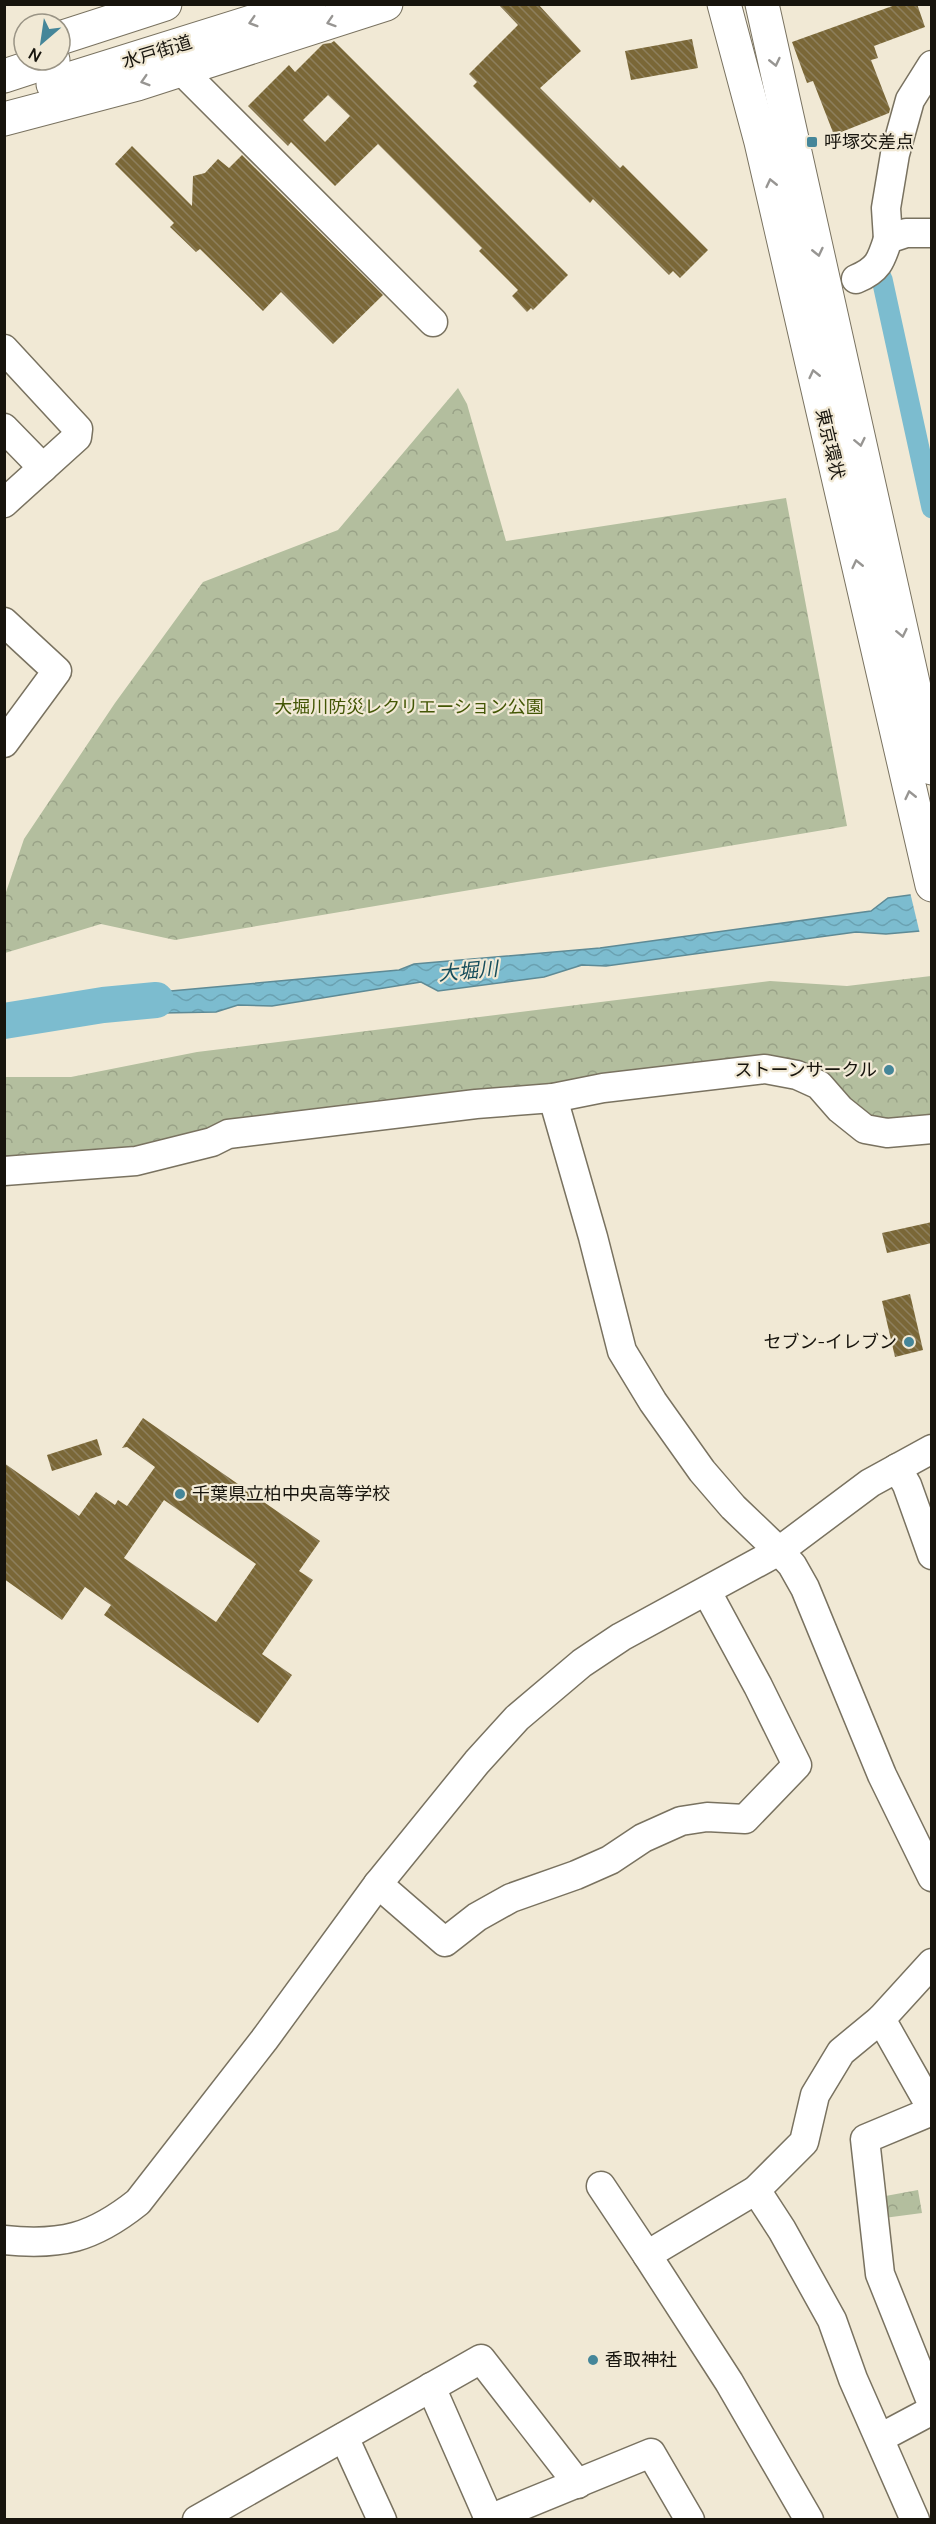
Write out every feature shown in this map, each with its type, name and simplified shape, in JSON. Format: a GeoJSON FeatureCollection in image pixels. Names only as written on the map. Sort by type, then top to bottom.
{"type":"FeatureCollection","features":[{"type":"Feature","properties":{"kind":"highway"},"geometry":{"type":"LineString","coordinates":[[72,34],[165,4]]}},
{"type":"Feature","properties":{"kind":"highway","name":"水戸街道"},"geometry":{"type":"LineString","coordinates":[[72,54],[233,4]]}},
{"type":"Feature","properties":{"kind":"highway","name":"水戸街道"},"geometry":{"type":"LineString","coordinates":[[4,99],[309,4]]}},
{"type":"Feature","properties":{"kind":"highway"},"geometry":{"type":"LineString","coordinates":[[4,119],[186,69],[386,4]]}},
{"type":"Feature","properties":{"kind":"highway","name":"東京環状"},"geometry":{"type":"LineString","coordinates":[[724,4],[761,142],[932,885]]}},
{"type":"Feature","properties":{"kind":"highway","name":"東京環状"},"geometry":{"type":"LineString","coordinates":[[762,4],[932,768]]}},
{"type":"Feature","properties":{"kind":"street"},"geometry":{"type":"LineString","coordinates":[[856,279],[871,273],[882,259],[888,239],[886,208],[895,154],[910,100],[932,65]]}},
{"type":"Feature","properties":{"kind":"street"},"geometry":{"type":"LineString","coordinates":[[186,69],[190,79],[433,322]]}},
{"type":"Feature","properties":{"kind":"street"},"geometry":{"type":"LineString","coordinates":[[888,239],[906,233],[932,233]]}},
{"type":"Feature","properties":{"kind":"street"},"geometry":{"type":"LineString","coordinates":[[4,348],[78,429],[77,437],[4,503]]}},
{"type":"Feature","properties":{"kind":"street"},"geometry":{"type":"LineString","coordinates":[[4,428],[43,468]]}},
{"type":"Feature","properties":{"kind":"street"},"geometry":{"type":"LineString","coordinates":[[4,622],[57,671],[4,743]]}},
{"type":"Feature","properties":{"kind":"street"},"geometry":{"type":"LineString","coordinates":[[4,1171],[136,1161],[212,1142],[228,1134],[476,1104],[553,1098],[603,1088],[765,1069],[797,1075],[819,1085],[840,1109],[865,1129],[887,1133],[932,1129]]}},
{"type":"Feature","properties":{"kind":"street"},"geometry":{"type":"LineString","coordinates":[[553,1098],[593,1237],[621,1352],[702,1471],[733,1507],[792,1566],[805,1588],[882,1776],[932,1877]]}},
{"type":"Feature","properties":{"kind":"street"},"geometry":{"type":"LineString","coordinates":[[4,2240],[31,2243],[62,2241],[99,2229],[138,2202],[264,2040],[378,1884],[517,1718],[574,1670],[621,1637],[779,1551],[870,1483],[932,1449]]}},
{"type":"Feature","properties":{"kind":"street"},"geometry":{"type":"LineString","coordinates":[[897,1468],[907,1485],[932,1556]]}},
{"type":"Feature","properties":{"kind":"street"},"geometry":{"type":"LineString","coordinates":[[378,1884],[445,1942],[477,1917],[511,1898],[576,1875],[609,1860],[643,1838],[681,1821],[706,1817],[745,1819],[797,1765],[758,1686],[707,1592]]}},
{"type":"Feature","properties":{"kind":"street"},"geometry":{"type":"LineString","coordinates":[[647,2255],[756,2190],[804,2142],[814,2094],[841,2052],[881,2019],[932,1962]]}},
{"type":"Feature","properties":{"kind":"street"},"geometry":{"type":"LineString","coordinates":[[880,2438],[927,2413],[931,2406],[930,2398],[880,2274],[865,2139],[932,2110],[881,2019]]}},
{"type":"Feature","properties":{"kind":"street"},"geometry":{"type":"LineString","coordinates":[[601,2186],[729,2382],[809,2520]]}},
{"type":"Feature","properties":{"kind":"street"},"geometry":{"type":"LineString","coordinates":[[756,2190],[782,2230],[832,2320],[853,2379],[915,2520]]}},
{"type":"Feature","properties":{"kind":"street"},"geometry":{"type":"LineString","coordinates":[[197,2520],[481,2359],[578,2484]]}},
{"type":"Feature","properties":{"kind":"street"},"geometry":{"type":"LineString","coordinates":[[431,2387],[488,2519],[578,2484],[651,2452],[690,2520]]}},
{"type":"Feature","properties":{"kind":"street"},"geometry":{"type":"LineString","coordinates":[[344,2437],[382,2520]]}},
{"type":"Feature","properties":{"kind":"green space","name":"大堀川防災レクリエーション公園"},"geometry":{"type":"Polygon","coordinates":[[[458,388],[467,404],[506,541],[786,498],[847,826],[175,940],[101,924],[5,953],[5,895],[24,839],[115,703],[203,582],[338,530],[458,388]]]}},
{"type":"Feature","properties":{"kind":"green space"},"geometry":{"type":"Polygon","coordinates":[[[931,976],[931,1120],[887,1127],[861,1117],[811,1073],[209,1138],[4,1163],[4,1077],[71,1077],[197,1052],[770,981],[847,986],[931,976]]]}},
{"type":"Feature","properties":{"kind":"green space"},"geometry":{"type":"Polygon","coordinates":[[[918,2190],[922,2213],[884,2218],[880,2197],[918,2190]]]}},
{"type":"Feature","properties":{"kind":"water"},"geometry":{"type":"Polygon","coordinates":[[[931,892],[931,930],[886,934],[856,932],[606,966],[582,965],[544,977],[438,991],[421,982],[272,1006],[238,1005],[216,1012],[108,1014],[105,997],[399,970],[414,964],[600,948],[871,911],[888,898],[931,892]]]}},
{"type":"Feature","properties":{"kind":"pier"},"geometry":{"type":"Polygon","coordinates":[[[932,889],[932,933],[920,934],[910,892],[932,889]]]}},
{"type":"Feature","properties":{"kind":"building"},"geometry":{"type":"Polygon","coordinates":[[[498,4],[538,4],[581,51],[540,88],[620,168],[623,165],[708,250],[680,278],[673,271],[669,275],[593,199],[590,203],[473,86],[477,82],[469,74],[518,25],[498,4]]]}},
{"type":"Feature","properties":{"kind":"building"},"geometry":{"type":"Polygon","coordinates":[[[898,4],[917,4],[925,27],[874,46],[878,58],[871,60],[890,109],[889,113],[834,135],[813,81],[807,83],[792,42],[898,4]]]}},
{"type":"Feature","properties":{"kind":"building"},"geometry":{"type":"Polygon","coordinates":[[[692,39],[698,68],[631,80],[625,51],[692,39]]]}},
{"type":"Feature","properties":{"kind":"building"},"geometry":{"type":"Polygon","coordinates":[[[334,41],[568,275],[533,310],[531,308],[527,312],[512,296],[518,290],[479,251],[482,248],[378,144],[335,186],[291,142],[288,146],[248,106],[289,65],[295,72],[323,44],[334,41]],[[328,95],[303,120],[325,142],[350,116],[328,95]]]}},
{"type":"Feature","properties":{"kind":"building"},"geometry":{"type":"Polygon","coordinates":[[[132,146],[192,206],[193,176],[205,173],[218,159],[229,168],[242,155],[383,295],[333,344],[281,292],[263,311],[200,249],[196,252],[170,227],[174,223],[115,164],[132,146]]]}},
{"type":"Feature","properties":{"kind":"building"},"geometry":{"type":"Polygon","coordinates":[[[932,1222],[932,1243],[887,1253],[882,1233],[932,1222]]]}},
{"type":"Feature","properties":{"kind":"building"},"geometry":{"type":"Polygon","coordinates":[[[910,1294],[923,1350],[895,1357],[882,1301],[910,1294]]]}},
{"type":"Feature","properties":{"kind":"building"},"geometry":{"type":"Polygon","coordinates":[[[143,1418],[320,1541],[299,1571],[313,1580],[262,1654],[292,1675],[258,1723],[104,1615],[111,1605],[85,1587],[62,1620],[4,1579],[4,1463],[79,1516],[96,1492],[115,1505],[118,1500],[127,1506],[155,1467],[127,1447],[122,1448],[143,1418]],[[164,1500],[124,1558],[216,1622],[256,1564],[164,1500]]]}},
{"type":"Feature","properties":{"kind":"building"},"geometry":{"type":"Polygon","coordinates":[[[97,1439],[102,1455],[52,1471],[47,1455],[97,1439]]]}},
{"type":"Feature","properties":{"kind":"waterway"},"geometry":{"type":"LineString","coordinates":[[882,279],[932,508]]}},
{"type":"Feature","properties":{"kind":"waterway","name":"大堀川"},"geometry":{"type":"LineString","coordinates":[[4,1021],[103,1005],[156,1000]]}},
{"type":"Feature","properties":{"kind":"place","name":"呼塚交差点"},"geometry":{"type":"Point","coordinates":[812,142]}},
{"type":"Feature","properties":{"kind":"place","name":"ストーンサークル"},"geometry":{"type":"Point","coordinates":[889,1070]}},
{"type":"Feature","properties":{"kind":"place","name":"セブン-イレブン"},"geometry":{"type":"Point","coordinates":[909,1342]}},
{"type":"Feature","properties":{"kind":"place","name":"千葉県立柏中央高等学校"},"geometry":{"type":"Point","coordinates":[180,1494]}},
{"type":"Feature","properties":{"kind":"place","name":"香取神社"},"geometry":{"type":"Point","coordinates":[593,2360]}}]}
